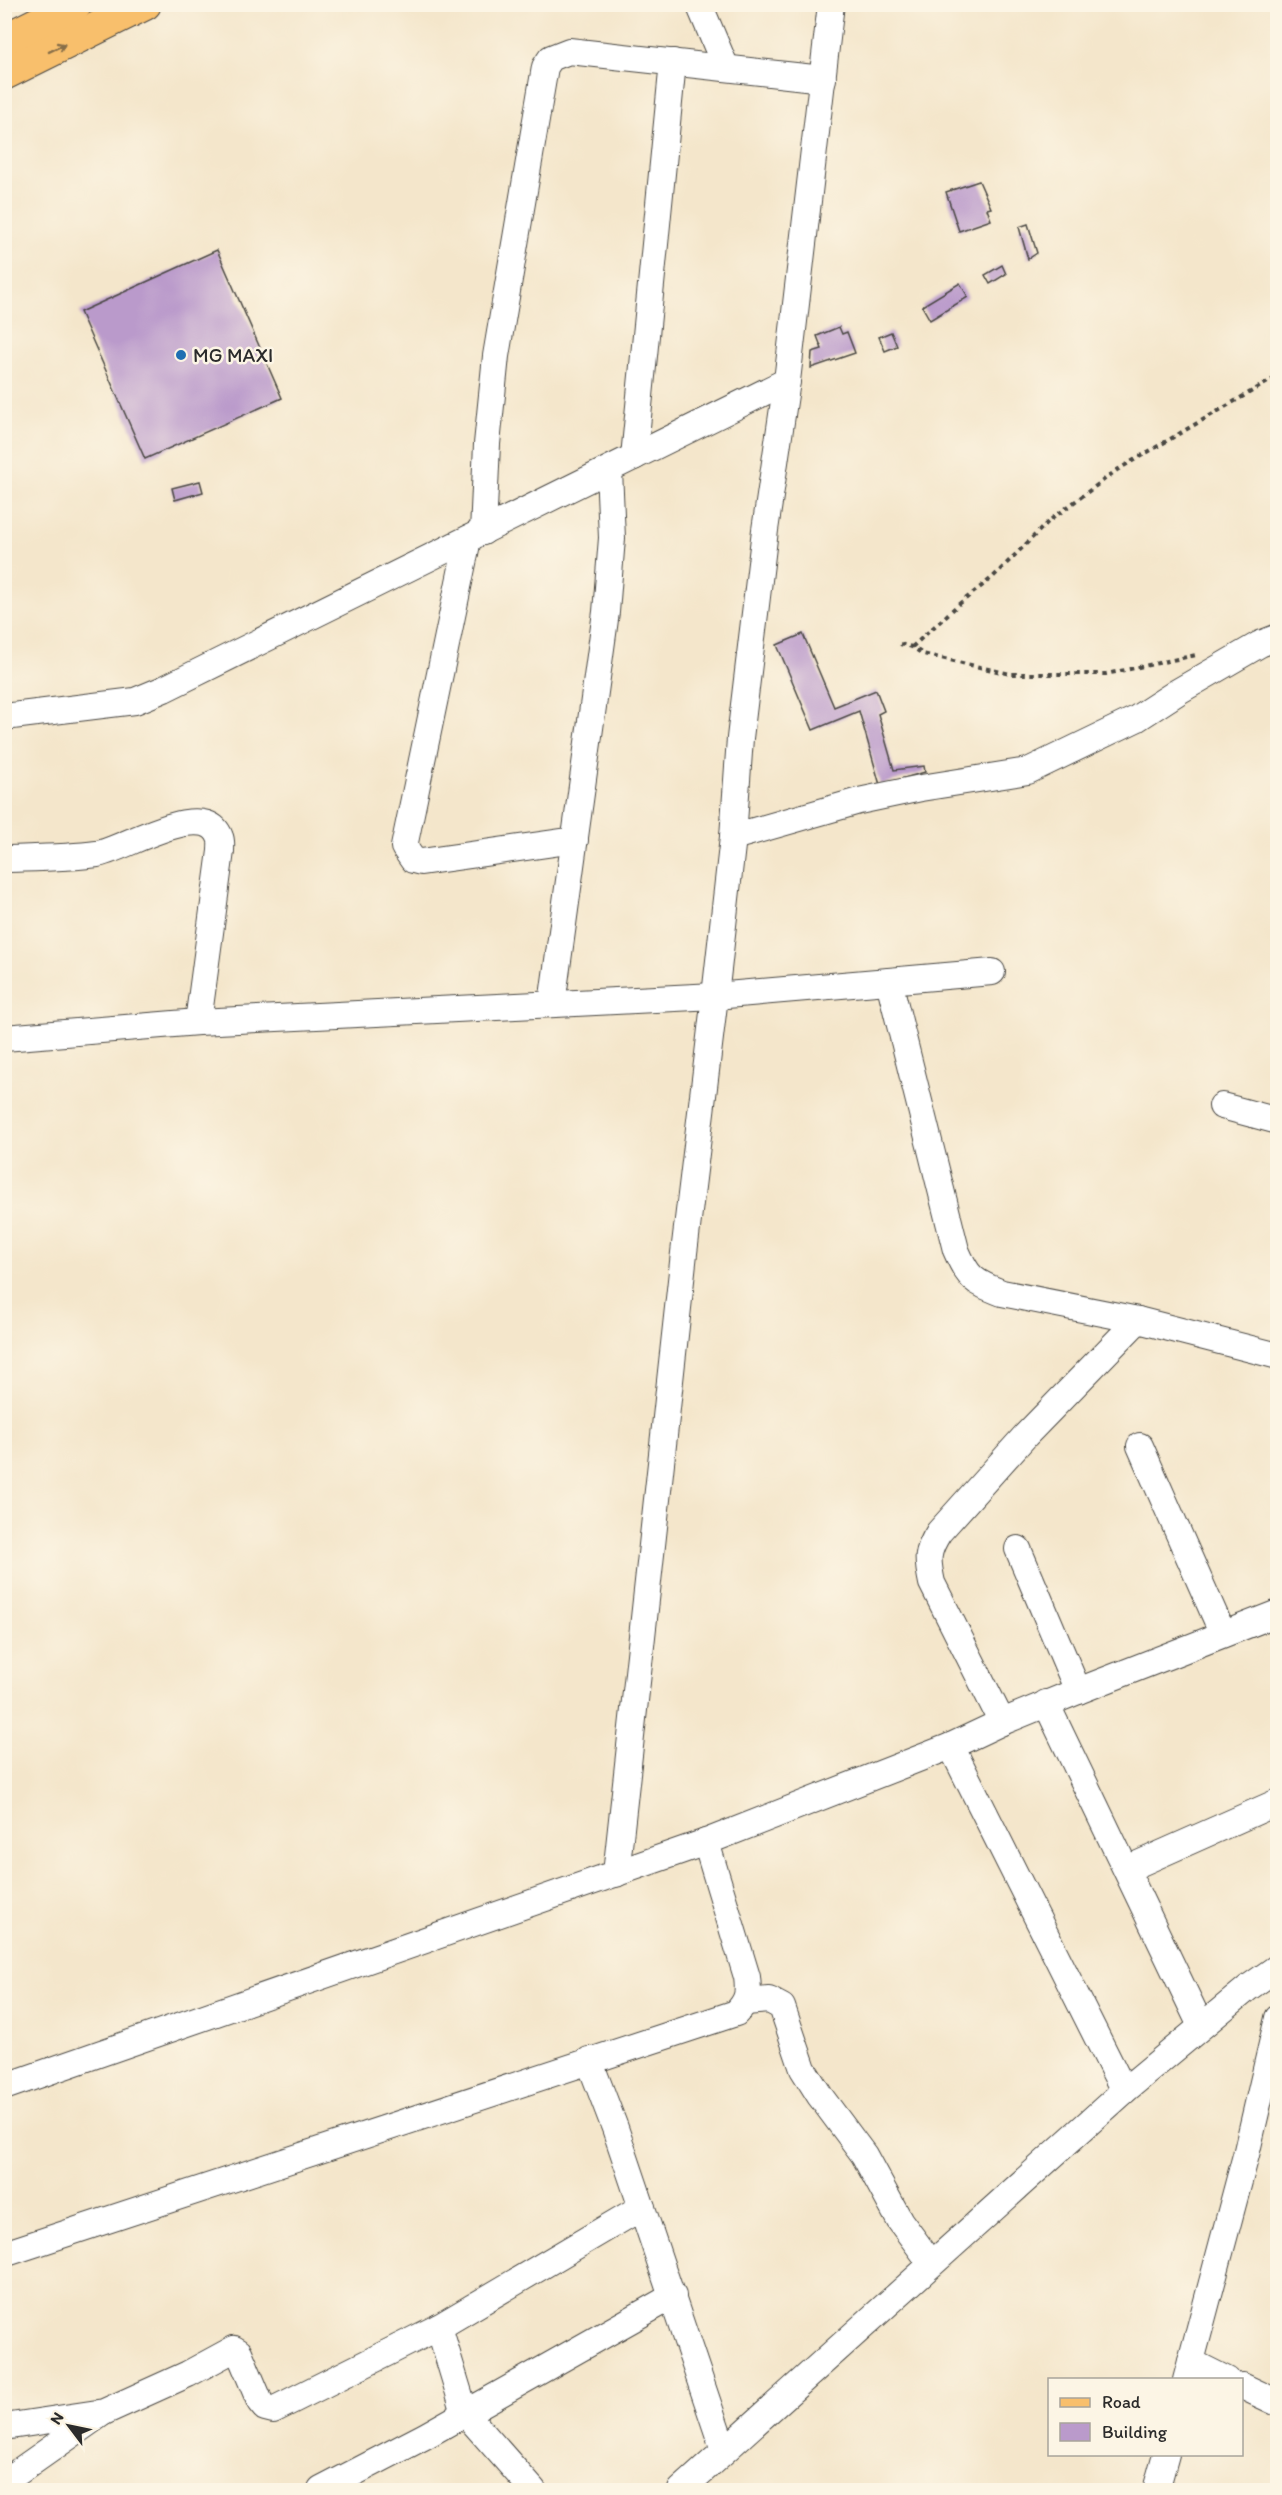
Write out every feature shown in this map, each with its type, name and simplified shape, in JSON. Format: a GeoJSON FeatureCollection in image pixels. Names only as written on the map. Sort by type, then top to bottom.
{"type":"FeatureCollection","features":[{"type":"Feature","properties":{"kind":"main road"},"geometry":{"type":"LineString","coordinates":[[4,40],[76,4]]}},
{"type":"Feature","properties":{"kind":"main road"},"geometry":{"type":"LineString","coordinates":[[4,74],[145,4]]}},
{"type":"Feature","properties":{"kind":"street"},"geometry":{"type":"LineString","coordinates":[[699,4],[726,68]]}},
{"type":"Feature","properties":{"kind":"street"},"geometry":{"type":"LineString","coordinates":[[615,1874],[733,837],[740,738],[765,530],[787,381],[831,4]]}},
{"type":"Feature","properties":{"kind":"street"},"geometry":{"type":"LineString","coordinates":[[575,840],[421,862],[413,860],[404,847],[475,535],[496,356],[545,67],[551,58],[569,51],[823,79]]}},
{"type":"Feature","properties":{"kind":"street"},"geometry":{"type":"LineString","coordinates":[[634,457],[673,62]]}},
{"type":"Feature","properties":{"kind":"street"},"geometry":{"type":"LineString","coordinates":[[4,717],[135,701],[164,689],[787,381]]}},
{"type":"Feature","properties":{"kind":"street"},"geometry":{"type":"LineString","coordinates":[[552,1004],[606,612],[612,538],[609,470]]}},
{"type":"Feature","properties":{"kind":"street"},"geometry":{"type":"LineString","coordinates":[[733,837],[860,801],[921,788],[1028,771],[1136,719],[1240,656],[1278,637]]}},
{"type":"Feature","properties":{"kind":"street"},"geometry":{"type":"LineString","coordinates":[[4,859],[99,854],[184,823],[199,822],[213,828],[220,837],[221,851],[198,1022]]}},
{"type":"Feature","properties":{"kind":"street"},"geometry":{"type":"LineString","coordinates":[[4,1038],[198,1022],[715,996],[992,972]]}},
{"type":"Feature","properties":{"kind":"street"},"geometry":{"type":"LineString","coordinates":[[888,981],[956,1250],[966,1272],[981,1285],[1002,1293],[1137,1320],[1278,1356]]}},
{"type":"Feature","properties":{"kind":"street"},"geometry":{"type":"LineString","coordinates":[[1222,1106],[1278,1121]]}},
{"type":"Feature","properties":{"kind":"street"},"geometry":{"type":"LineString","coordinates":[[1002,1722],[932,1582],[928,1565],[929,1547],[939,1532],[1026,1435],[1137,1320]]}},
{"type":"Feature","properties":{"kind":"street"},"geometry":{"type":"LineString","coordinates":[[1140,1446],[1223,1634]]}},
{"type":"Feature","properties":{"kind":"street"},"geometry":{"type":"LineString","coordinates":[[1018,1549],[1078,1691]]}},
{"type":"Feature","properties":{"kind":"street"},"geometry":{"type":"LineString","coordinates":[[4,2087],[706,1842],[951,1746],[1046,1703],[1278,1613]]}},
{"type":"Feature","properties":{"kind":"street"},"geometry":{"type":"LineString","coordinates":[[1046,1703],[1201,2026]]}},
{"type":"Feature","properties":{"kind":"street"},"geometry":{"type":"LineString","coordinates":[[951,1746],[1124,2091]]}},
{"type":"Feature","properties":{"kind":"street"},"geometry":{"type":"LineString","coordinates":[[1127,1869],[1278,1802]]}},
{"type":"Feature","properties":{"kind":"street"},"geometry":{"type":"LineString","coordinates":[[4,2253],[736,2013],[746,2002],[749,1989],[747,1977],[706,1842]]}},
{"type":"Feature","properties":{"kind":"street"},"geometry":{"type":"LineString","coordinates":[[681,2490],[1124,2091],[1201,2026],[1278,1967]]}},
{"type":"Feature","properties":{"kind":"street"},"geometry":{"type":"LineString","coordinates":[[746,2002],[769,2000],[782,2007],[803,2069],[864,2155],[900,2221],[931,2263]]}},
{"type":"Feature","properties":{"kind":"street"},"geometry":{"type":"LineString","coordinates":[[1222,2378],[1189,2371],[1246,2155],[1278,2018]]}},
{"type":"Feature","properties":{"kind":"street"},"geometry":{"type":"LineString","coordinates":[[589,2060],[615,2128],[724,2451]]}},
{"type":"Feature","properties":{"kind":"street"},"geometry":{"type":"LineString","coordinates":[[4,2482],[104,2412],[188,2374],[224,2352],[234,2349],[239,2352],[260,2402],[273,2410],[439,2327],[642,2207]]}},
{"type":"Feature","properties":{"kind":"street"},"geometry":{"type":"LineString","coordinates":[[321,2490],[465,2413],[673,2296]]}},
{"type":"Feature","properties":{"kind":"street"},"geometry":{"type":"LineString","coordinates":[[439,2327],[465,2413],[533,2490]]}},
{"type":"Feature","properties":{"kind":"street"},"geometry":{"type":"LineString","coordinates":[[1243,2386],[1278,2403]]}},
{"type":"Feature","properties":{"kind":"street"},"geometry":{"type":"LineString","coordinates":[[4,2427],[104,2412]]}},
{"type":"Feature","properties":{"kind":"street"},"geometry":{"type":"LineString","coordinates":[[1156,2490],[1165,2456]]}},
{"type":"Feature","properties":{"kind":"path"},"geometry":{"type":"LineString","coordinates":[[912,647],[959,604],[993,577],[1049,521],[1117,470],[1278,376]]}},
{"type":"Feature","properties":{"kind":"path"},"geometry":{"type":"LineString","coordinates":[[900,644],[912,647],[923,654],[1010,674],[1106,674],[1200,654]]}},
{"type":"Feature","properties":{"kind":"building"},"geometry":{"type":"Polygon","coordinates":[[[979,181],[991,208],[987,209],[991,220],[959,231],[946,192],[979,181]]]}},
{"type":"Feature","properties":{"kind":"building"},"geometry":{"type":"Polygon","coordinates":[[[1028,224],[1037,253],[1028,259],[1019,227],[1028,224]]]}},
{"type":"Feature","properties":{"kind":"building","name":"MG MAXI"},"geometry":{"type":"Polygon","coordinates":[[[217,250],[282,398],[145,459],[80,312],[217,250]]]}},
{"type":"Feature","properties":{"kind":"building"},"geometry":{"type":"Polygon","coordinates":[[[1002,265],[1006,274],[990,284],[985,275],[1002,265]]]}},
{"type":"Feature","properties":{"kind":"building"},"geometry":{"type":"Polygon","coordinates":[[[960,283],[968,297],[930,320],[922,306],[960,283]]]}},
{"type":"Feature","properties":{"kind":"building"},"geometry":{"type":"Polygon","coordinates":[[[839,327],[842,334],[847,332],[855,353],[811,368],[812,352],[822,349],[817,336],[839,327]]]}},
{"type":"Feature","properties":{"kind":"building"},"geometry":{"type":"Polygon","coordinates":[[[891,332],[897,346],[885,351],[879,337],[891,332]]]}},
{"type":"Feature","properties":{"kind":"building"},"geometry":{"type":"Polygon","coordinates":[[[200,481],[203,492],[175,500],[172,488],[200,481]]]}},
{"type":"Feature","properties":{"kind":"building"},"geometry":{"type":"Polygon","coordinates":[[[803,634],[834,707],[876,690],[884,711],[878,714],[894,770],[924,766],[925,772],[880,785],[859,711],[813,730],[777,645],[803,634]]]}},
{"type":"Feature","properties":{"kind":"place","name":"MG MAXI"},"geometry":{"type":"Point","coordinates":[181,355]}}]}
